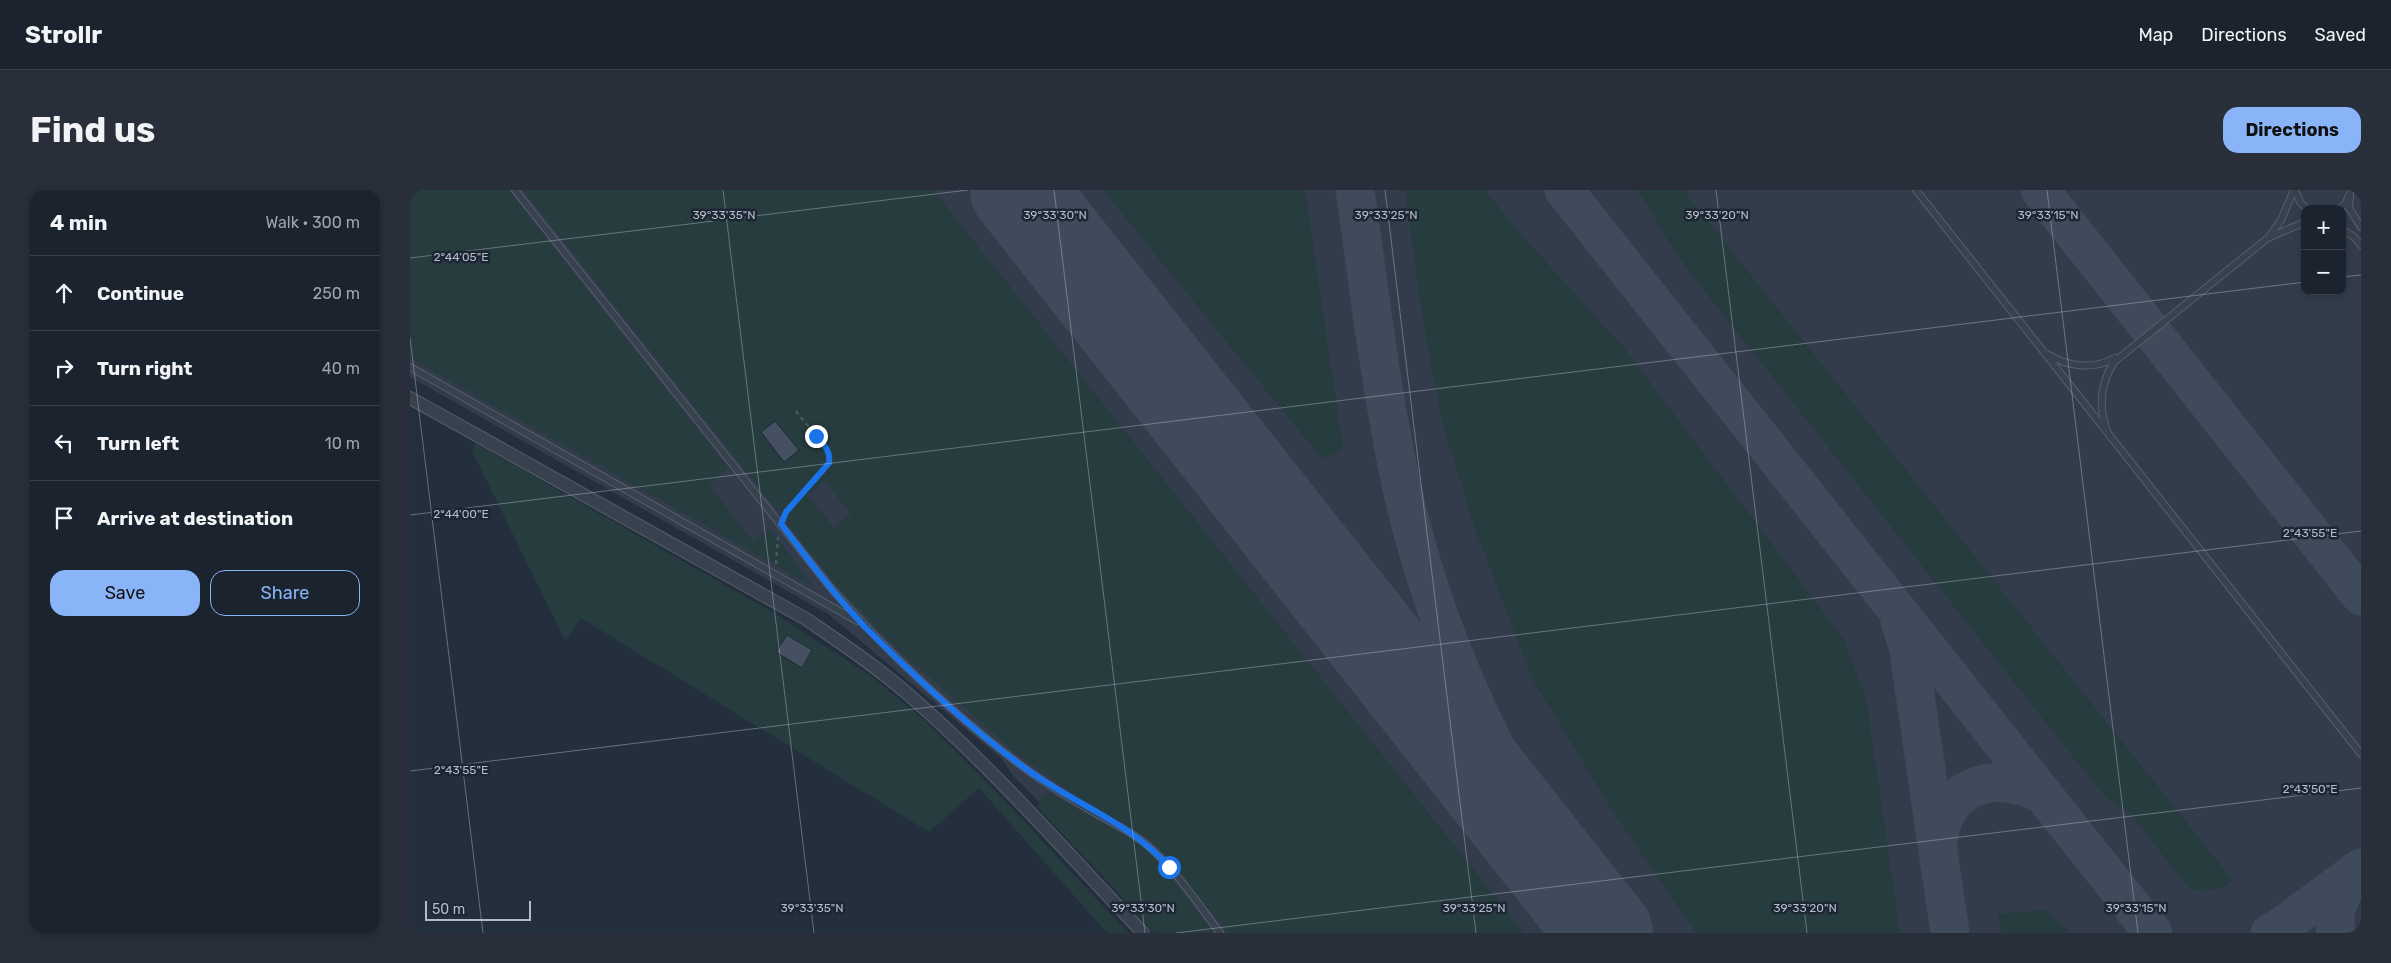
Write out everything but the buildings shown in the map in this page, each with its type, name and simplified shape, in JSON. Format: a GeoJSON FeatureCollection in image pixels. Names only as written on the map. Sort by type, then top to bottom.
{"type":"FeatureCollection","features":[{"type":"Feature","properties":{"kind":"street"},"geometry":{"type":"LineString","coordinates":[[410,398],[806,619],[858,654],[908,694],[974,756],[1142,933]]}},
{"type":"Feature","properties":{"kind":"lane"},"geometry":{"type":"LineString","coordinates":[[516,190],[864,626],[938,695],[1029,772],[1071,800],[1148,845],[1169,867],[1220,933]]}},
{"type":"Feature","properties":{"kind":"lane"},"geometry":{"type":"LineString","coordinates":[[1916,190],[2361,754]]}},
{"type":"Feature","properties":{"kind":"lane"},"geometry":{"type":"LineString","coordinates":[[2109,436],[2102,414],[2101,392],[2110,368],[2121,355],[2269,237],[2281,220],[2294,190]]}},
{"type":"Feature","properties":{"kind":"lane"},"geometry":{"type":"LineString","coordinates":[[2294,190],[2303,205]]}},
{"type":"Feature","properties":{"kind":"lane"},"geometry":{"type":"LineString","coordinates":[[2342,205],[2350,193]]}},
{"type":"Feature","properties":{"kind":"lane"},"geometry":{"type":"LineString","coordinates":[[2350,193],[2349,208],[2361,228]]}},
{"type":"Feature","properties":{"kind":"lane"},"geometry":{"type":"LineString","coordinates":[[2269,237],[2301,224]]}},
{"type":"Feature","properties":{"kind":"lane"},"geometry":{"type":"LineString","coordinates":[[2346,232],[2353,236],[2361,245]]}},
{"type":"Feature","properties":{"kind":"lane"},"geometry":{"type":"LineString","coordinates":[[2041,350],[2054,359],[2080,366],[2104,363],[2121,355]]}},
{"type":"Feature","properties":{"kind":"lane"},"geometry":{"type":"LineString","coordinates":[[410,367],[864,626]]}},
{"type":"Feature","properties":{"kind":"path"},"geometry":{"type":"LineString","coordinates":[[775,574],[781,524],[786,512],[825,470],[830,456],[795,410]]}},
{"type":"Feature","properties":{"kind":"shaded area"},"geometry":{"type":"Polygon","coordinates":[[[410,190],[2361,190],[2361,933],[1161,933],[1063,825],[1013,776],[1002,759],[828,614],[410,377],[410,190]]]}},
{"type":"Feature","properties":{"kind":"green space"},"geometry":{"type":"Polygon","coordinates":[[[410,190],[508,190],[728,468],[709,485],[753,542],[770,528],[811,583],[809,584],[410,358],[410,190]]]}},
{"type":"Feature","properties":{"kind":"green space"},"geometry":{"type":"Polygon","coordinates":[[[523,190],[933,190],[1524,933],[1228,933],[1164,854],[1148,838],[1073,794],[1015,752],[902,653],[837,586],[523,190]],[[825,481],[808,495],[834,528],[851,514],[825,481]]]}},
{"type":"Feature","properties":{"kind":"green space"},"geometry":{"type":"Polygon","coordinates":[[[1103,190],[1305,190],[1343,449],[1323,460],[1103,190]]]}},
{"type":"Feature","properties":{"kind":"green space"},"geometry":{"type":"Polygon","coordinates":[[[1405,190],[1484,190],[1533,248],[1624,348],[1842,637],[1866,698],[1900,933],[1696,933],[1613,812],[1532,678],[1473,523],[1442,421],[1423,321],[1405,190]]]}},
{"type":"Feature","properties":{"kind":"green space"},"geometry":{"type":"Polygon","coordinates":[[[1638,190],[1683,190],[2233,881],[2222,887],[2206,891],[2188,887],[2130,813],[2105,797],[1689,271],[1638,190]]]}},
{"type":"Feature","properties":{"kind":"green space"},"geometry":{"type":"Polygon","coordinates":[[[475,443],[774,613],[871,676],[923,719],[991,786],[1128,933],[1107,933],[979,788],[929,832],[581,618],[565,640],[472,451],[475,443]]]}},
{"type":"Feature","properties":{"kind":"green space"},"geometry":{"type":"Polygon","coordinates":[[[1050,793],[1142,845],[1158,861],[1214,933],[1154,933],[1037,807],[1046,794],[1050,793]]]}},
{"type":"Feature","properties":{"kind":"green space"},"geometry":{"type":"Polygon","coordinates":[[[2045,910],[2070,933],[2002,933],[1998,914],[2045,910]]]}},
{"type":"Feature","properties":{"kind":"taxiway"},"geometry":{"type":"LineString","coordinates":[[1355,190],[1375,336],[1394,447],[1416,543],[1435,603],[1456,662],[1510,775],[1541,829],[1611,933]]}},
{"type":"Feature","properties":{"kind":"taxiway"},"geometry":{"type":"LineString","coordinates":[[1564,190],[2153,933]]}},
{"type":"Feature","properties":{"kind":"taxiway"},"geometry":{"type":"LineString","coordinates":[[2040,190],[2361,596]]}},
{"type":"Feature","properties":{"kind":"taxiway"},"geometry":{"type":"LineString","coordinates":[[1900,621],[1908,646],[1950,933]]}},
{"type":"Feature","properties":{"kind":"taxiway"},"geometry":{"type":"LineString","coordinates":[[1938,846],[1941,825],[1949,808],[1960,796],[1974,788],[1990,783],[2007,783],[2026,787],[2044,795]]}},
{"type":"Feature","properties":{"kind":"taxiway"},"geometry":{"type":"LineString","coordinates":[[2270,933],[2281,927],[2361,868]]}},
{"type":"Feature","properties":{"kind":"taxiway"},"geometry":{"type":"LineString","coordinates":[[2336,933],[2335,917],[2339,902],[2354,874]]}},
{"type":"Feature","properties":{"kind":"runway"},"geometry":{"type":"LineString","coordinates":[[1018,190],[1605,933]]}},
{"type":"Feature","properties":{"kind":"route"},"geometry":{"type":"LineString","coordinates":[[816,436],[830,456],[829,463],[825,470],[786,512],[781,524],[830,586],[864,626],[1001,750],[1029,772],[1071,800],[1136,836],[1148,845],[1169,867]]}}]}
